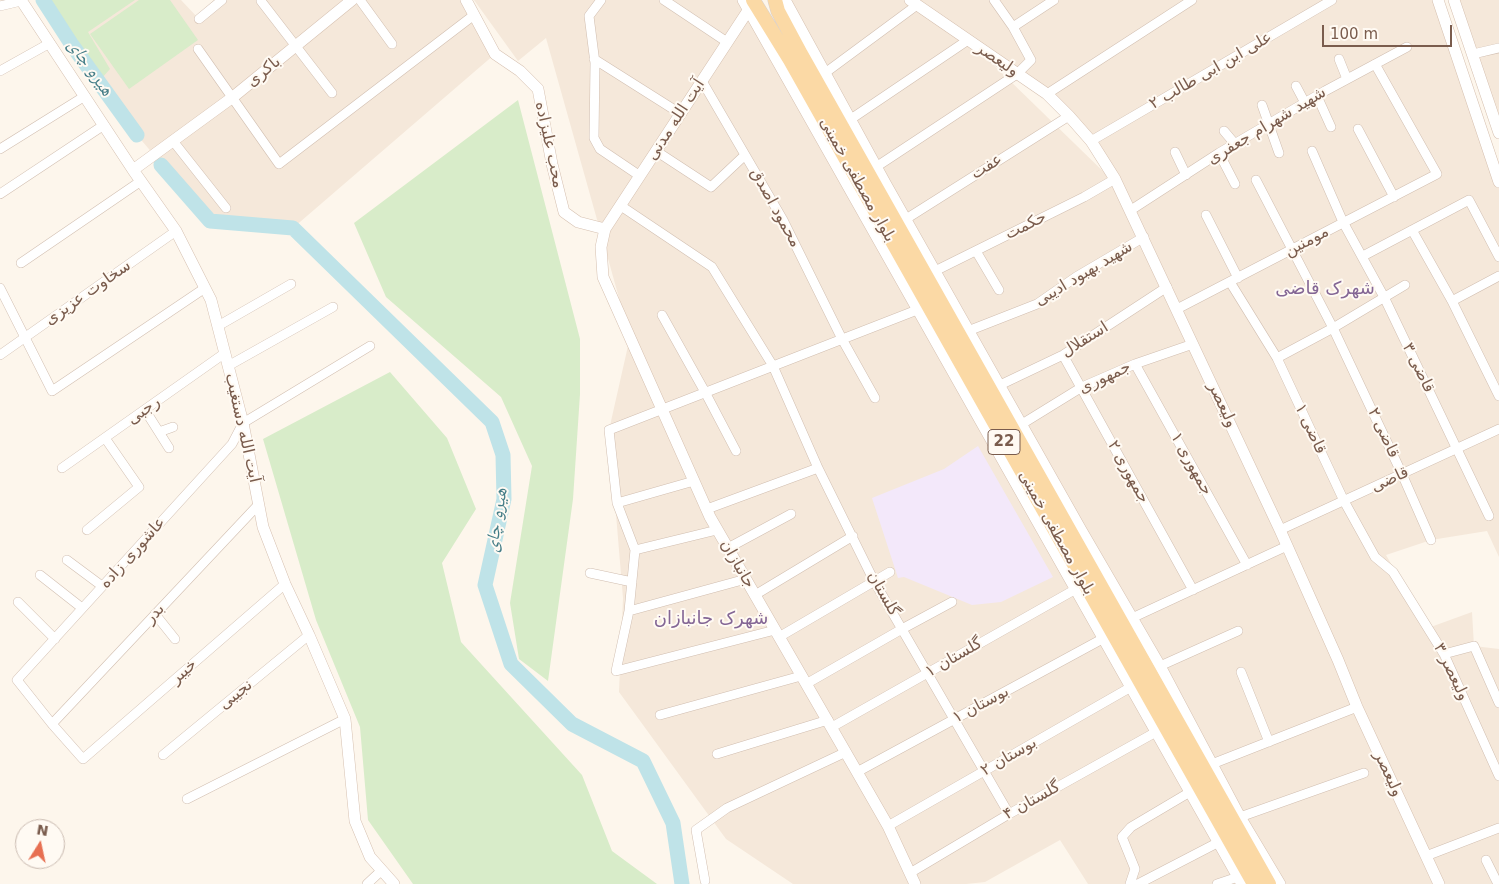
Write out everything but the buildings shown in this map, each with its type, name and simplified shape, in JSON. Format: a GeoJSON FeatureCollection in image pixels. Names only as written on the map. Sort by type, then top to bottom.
{"type":"FeatureCollection","features":[{"type":"Feature","properties":{"kind":"main road","name":"آیت الله دستغیب"},"geometry":{"type":"LineString","coordinates":[[21,0],[133,170],[176,231],[211,300],[242,423],[263,526],[285,584],[345,719],[355,821],[370,857],[394,884]]}},
{"type":"Feature","properties":{"kind":"main road","name":"باکری"},"geometry":{"type":"LineString","coordinates":[[133,170],[233,97],[352,0]]}},
{"type":"Feature","properties":{"kind":"main road","name":"محب علیزاده"},"geometry":{"type":"LineString","coordinates":[[466,0],[495,54],[520,71],[538,89],[552,164],[564,212],[578,222],[605,229]]}},
{"type":"Feature","properties":{"kind":"main road","name":"بلوار مصطفی خمینی"},"geometry":{"type":"LineString","coordinates":[[775,0],[778,11],[806,62],[1077,533],[1269,884]]}},
{"type":"Feature","properties":{"kind":"main road"},"geometry":{"type":"LineString","coordinates":[[785,0],[876,167],[1022,424],[1041,469]]}},
{"type":"Feature","properties":{"kind":"main road"},"geometry":{"type":"LineString","coordinates":[[1438,0],[1499,182]]}},
{"type":"Feature","properties":{"kind":"main road"},"geometry":{"type":"LineString","coordinates":[[1454,0],[1499,133]]}},
{"type":"Feature","properties":{"kind":"main road","name":"آیت‌ الله مدنی"},"geometry":{"type":"LineString","coordinates":[[605,229],[727,42],[750,2]]}},
{"type":"Feature","properties":{"kind":"main road","name":"بلوار مصطفی خمینی"},"geometry":{"type":"LineString","coordinates":[[750,2],[790,60],[1254,884]]}},
{"type":"Feature","properties":{"kind":"main road"},"geometry":{"type":"LineString","coordinates":[[750,2],[770,47],[1240,880]]}},
{"type":"Feature","properties":{"kind":"main road","name":"ولیعصر"},"geometry":{"type":"LineString","coordinates":[[913,3],[1047,94],[1091,141],[1115,179],[1144,237],[1280,530],[1357,707],[1439,884]]}},
{"type":"Feature","properties":{"kind":"main road","name":"جانبازان"},"geometry":{"type":"LineString","coordinates":[[605,229],[600,248],[603,277],[707,509],[754,595],[888,826],[913,879]]}},
{"type":"Feature","properties":{"kind":"main road"},"geometry":{"type":"LineString","coordinates":[[1077,533],[1132,618],[1160,666],[1240,817],[1280,884]]}},
{"type":"Feature","properties":{"kind":"street"},"geometry":{"type":"LineString","coordinates":[[0,6],[21,0]]}},
{"type":"Feature","properties":{"kind":"street"},"geometry":{"type":"LineString","coordinates":[[199,19],[222,0]]}},
{"type":"Feature","properties":{"kind":"street"},"geometry":{"type":"LineString","coordinates":[[360,0],[392,44]]}},
{"type":"Feature","properties":{"kind":"street"},"geometry":{"type":"LineString","coordinates":[[602,0],[589,16],[594,60],[594,138],[600,149],[640,176]]}},
{"type":"Feature","properties":{"kind":"street"},"geometry":{"type":"LineString","coordinates":[[664,0],[727,42]]}},
{"type":"Feature","properties":{"kind":"street"},"geometry":{"type":"LineString","coordinates":[[876,167],[1017,74],[1031,60],[994,0]]}},
{"type":"Feature","properties":{"kind":"street"},"geometry":{"type":"LineString","coordinates":[[1012,27],[1054,0]]}},
{"type":"Feature","properties":{"kind":"street"},"geometry":{"type":"LineString","coordinates":[[1047,94],[1192,0]]}},
{"type":"Feature","properties":{"kind":"street","name":"علی ابن ابی طالب ۲"},"geometry":{"type":"LineString","coordinates":[[1091,141],[1332,0]]}},
{"type":"Feature","properties":{"kind":"street"},"geometry":{"type":"LineString","coordinates":[[261,1],[332,93]]}},
{"type":"Feature","properties":{"kind":"street"},"geometry":{"type":"LineString","coordinates":[[825,73],[913,3]]}},
{"type":"Feature","properties":{"kind":"street"},"geometry":{"type":"LineString","coordinates":[[198,49],[279,164],[474,15]]}},
{"type":"Feature","properties":{"kind":"street"},"geometry":{"type":"LineString","coordinates":[[851,119],[968,40]]}},
{"type":"Feature","properties":{"kind":"street"},"geometry":{"type":"LineString","coordinates":[[0,71],[50,43]]}},
{"type":"Feature","properties":{"kind":"street","name":"شهید شهرام جعفری"},"geometry":{"type":"LineString","coordinates":[[1131,210],[1268,124],[1407,47]]}},
{"type":"Feature","properties":{"kind":"street"},"geometry":{"type":"LineString","coordinates":[[1473,54],[1499,48]]}},
{"type":"Feature","properties":{"kind":"street"},"geometry":{"type":"LineString","coordinates":[[1339,59],[1347,79]]}},
{"type":"Feature","properties":{"kind":"street"},"geometry":{"type":"LineString","coordinates":[[594,60],[680,114]]}},
{"type":"Feature","properties":{"kind":"street","name":"مومنین"},"geometry":{"type":"LineString","coordinates":[[1177,309],[1437,174],[1375,64]]}},
{"type":"Feature","properties":{"kind":"street","name":"محمود اصدق"},"geometry":{"type":"LineString","coordinates":[[702,81],[782,220],[842,339],[875,398]]}},
{"type":"Feature","properties":{"kind":"street"},"geometry":{"type":"LineString","coordinates":[[1296,86],[1305,103]]}},
{"type":"Feature","properties":{"kind":"street"},"geometry":{"type":"LineString","coordinates":[[0,149],[85,96]]}},
{"type":"Feature","properties":{"kind":"street"},"geometry":{"type":"LineString","coordinates":[[1316,96],[1331,127]]}},
{"type":"Feature","properties":{"kind":"street"},"geometry":{"type":"LineString","coordinates":[[1262,105],[1279,153]]}},
{"type":"Feature","properties":{"kind":"street","name":"عفت"},"geometry":{"type":"LineString","coordinates":[[906,219],[1069,116]]}},
{"type":"Feature","properties":{"kind":"street"},"geometry":{"type":"LineString","coordinates":[[0,194],[104,125]]}},
{"type":"Feature","properties":{"kind":"street"},"geometry":{"type":"LineString","coordinates":[[1358,129],[1394,197]]}},
{"type":"Feature","properties":{"kind":"street"},"geometry":{"type":"LineString","coordinates":[[1224,131],[1235,144]]}},
{"type":"Feature","properties":{"kind":"street"},"geometry":{"type":"LineString","coordinates":[[173,141],[226,208]]}},
{"type":"Feature","properties":{"kind":"street"},"geometry":{"type":"LineString","coordinates":[[656,151],[711,187],[745,155]]}},
{"type":"Feature","properties":{"kind":"street","name":"قاضی ۳"},"geometry":{"type":"LineString","coordinates":[[1312,151],[1343,222],[1384,297],[1489,516]]}},
{"type":"Feature","properties":{"kind":"street"},"geometry":{"type":"LineString","coordinates":[[1175,152],[1186,175]]}},
{"type":"Feature","properties":{"kind":"street"},"geometry":{"type":"LineString","coordinates":[[1219,153],[1235,184]]}},
{"type":"Feature","properties":{"kind":"street","name":"حکمت"},"geometry":{"type":"LineString","coordinates":[[935,271],[1084,197],[1115,179]]}},
{"type":"Feature","properties":{"kind":"street","name":"قاضی ۲"},"geometry":{"type":"LineString","coordinates":[[1256,180],[1333,328],[1431,540]]}},
{"type":"Feature","properties":{"kind":"street"},"geometry":{"type":"LineString","coordinates":[[21,264],[141,181]]}},
{"type":"Feature","properties":{"kind":"street"},"geometry":{"type":"LineString","coordinates":[[1363,256],[1469,200],[1499,257]]}},
{"type":"Feature","properties":{"kind":"street","name":"گلستان"},"geometry":{"type":"LineString","coordinates":[[620,206],[712,267],[773,366],[818,468],[874,581],[1010,814]]}},
{"type":"Feature","properties":{"kind":"street","name":"قاضی ۱"},"geometry":{"type":"LineString","coordinates":[[1206,215],[1234,280],[1278,358],[1344,501],[1375,556],[1393,572]]}},
{"type":"Feature","properties":{"kind":"street"},"geometry":{"type":"LineString","coordinates":[[1412,230],[1452,301],[1499,396]]}},
{"type":"Feature","properties":{"kind":"street","name":"سخاوت عزیزی"},"geometry":{"type":"LineString","coordinates":[[0,355],[176,231]]}},
{"type":"Feature","properties":{"kind":"street","name":"شهید بهبود ادیبی"},"geometry":{"type":"LineString","coordinates":[[968,331],[1037,304],[1076,277],[1144,237]]}},
{"type":"Feature","properties":{"kind":"street"},"geometry":{"type":"LineString","coordinates":[[976,250],[999,290]]}},
{"type":"Feature","properties":{"kind":"street"},"geometry":{"type":"LineString","coordinates":[[1452,301],[1499,276]]}},
{"type":"Feature","properties":{"kind":"street"},"geometry":{"type":"LineString","coordinates":[[218,326],[291,284]]}},
{"type":"Feature","properties":{"kind":"street"},"geometry":{"type":"LineString","coordinates":[[1278,358],[1405,285]]}},
{"type":"Feature","properties":{"kind":"street","name":"استقلال"},"geometry":{"type":"LineString","coordinates":[[1000,385],[1063,355],[1167,287]]}},
{"type":"Feature","properties":{"kind":"street"},"geometry":{"type":"LineString","coordinates":[[0,288],[52,391],[205,288]]}},
{"type":"Feature","properties":{"kind":"street"},"geometry":{"type":"LineString","coordinates":[[228,366],[333,307]]}},
{"type":"Feature","properties":{"kind":"street"},"geometry":{"type":"LineString","coordinates":[[890,572],[777,634],[616,671],[629,611],[635,550],[617,503],[609,430],[917,310]]}},
{"type":"Feature","properties":{"kind":"street"},"geometry":{"type":"LineString","coordinates":[[662,315],[736,451]]}},
{"type":"Feature","properties":{"kind":"street","name":"جمهوری"},"geometry":{"type":"LineString","coordinates":[[1022,424],[1082,388],[1135,364],[1193,344]]}},
{"type":"Feature","properties":{"kind":"street"},"geometry":{"type":"LineString","coordinates":[[242,423],[370,346]]}},
{"type":"Feature","properties":{"kind":"street","name":"رجبی"},"geometry":{"type":"LineString","coordinates":[[62,468],[225,354]]}},
{"type":"Feature","properties":{"kind":"street","name":"جمهوری ۲"},"geometry":{"type":"LineString","coordinates":[[1063,355],[1193,590]]}},
{"type":"Feature","properties":{"kind":"street","name":"جمهوری ۱"},"geometry":{"type":"LineString","coordinates":[[1135,364],[1247,565]]}},
{"type":"Feature","properties":{"kind":"street"},"geometry":{"type":"LineString","coordinates":[[145,410],[169,448]]}},
{"type":"Feature","properties":{"kind":"street","name":"عاشوری زاده"},"geometry":{"type":"LineString","coordinates":[[52,724],[18,680],[232,444],[242,423]]}},
{"type":"Feature","properties":{"kind":"street"},"geometry":{"type":"LineString","coordinates":[[159,432],[173,427]]}},
{"type":"Feature","properties":{"kind":"street","name":"قاضی"},"geometry":{"type":"LineString","coordinates":[[1280,530],[1499,429]]}},
{"type":"Feature","properties":{"kind":"street"},"geometry":{"type":"LineString","coordinates":[[87,530],[139,487],[105,438]]}},
{"type":"Feature","properties":{"kind":"street"},"geometry":{"type":"LineString","coordinates":[[707,509],[818,468]]}},
{"type":"Feature","properties":{"kind":"street"},"geometry":{"type":"LineString","coordinates":[[617,503],[694,481]]}},
{"type":"Feature","properties":{"kind":"street","name":"بدر"},"geometry":{"type":"LineString","coordinates":[[52,724],[259,504]]}},
{"type":"Feature","properties":{"kind":"street"},"geometry":{"type":"LineString","coordinates":[[728,548],[791,514]]}},
{"type":"Feature","properties":{"kind":"street"},"geometry":{"type":"LineString","coordinates":[[635,550],[718,530]]}},
{"type":"Feature","properties":{"kind":"street"},"geometry":{"type":"LineString","coordinates":[[754,595],[852,536]]}},
{"type":"Feature","properties":{"kind":"street"},"geometry":{"type":"LineString","coordinates":[[1132,618],[1287,546]]}},
{"type":"Feature","properties":{"kind":"street"},"geometry":{"type":"LineString","coordinates":[[67,560],[102,586]]}},
{"type":"Feature","properties":{"kind":"street","name":"ولیعصر ۳"},"geometry":{"type":"LineString","coordinates":[[1393,572],[1444,654],[1499,776]]}},
{"type":"Feature","properties":{"kind":"street"},"geometry":{"type":"LineString","coordinates":[[590,573],[632,582]]}},
{"type":"Feature","properties":{"kind":"street"},"geometry":{"type":"LineString","coordinates":[[40,575],[82,608]]}},
{"type":"Feature","properties":{"kind":"street"},"geometry":{"type":"LineString","coordinates":[[629,611],[746,579]]}},
{"type":"Feature","properties":{"kind":"street","name":"خیبر"},"geometry":{"type":"LineString","coordinates":[[52,724],[83,759],[285,584]]}},
{"type":"Feature","properties":{"kind":"street","name":"گلستان ۱"},"geometry":{"type":"LineString","coordinates":[[717,754],[830,724],[927,673],[1076,589]]}},
{"type":"Feature","properties":{"kind":"street"},"geometry":{"type":"LineString","coordinates":[[18,602],[55,639]]}},
{"type":"Feature","properties":{"kind":"street"},"geometry":{"type":"LineString","coordinates":[[660,715],[804,680],[952,602]]}},
{"type":"Feature","properties":{"kind":"street"},"geometry":{"type":"LineString","coordinates":[[155,614],[175,639]]}},
{"type":"Feature","properties":{"kind":"street"},"geometry":{"type":"LineString","coordinates":[[1160,666],[1238,631]]}},
{"type":"Feature","properties":{"kind":"street","name":"نجیبی"},"geometry":{"type":"LineString","coordinates":[[163,755],[309,635]]}},
{"type":"Feature","properties":{"kind":"street","name":"بوستان ۱"},"geometry":{"type":"LineString","coordinates":[[857,772],[1104,638]]}},
{"type":"Feature","properties":{"kind":"street"},"geometry":{"type":"LineString","coordinates":[[1444,654],[1474,646],[1495,681],[1499,703]]}},
{"type":"Feature","properties":{"kind":"street"},"geometry":{"type":"LineString","coordinates":[[1241,672],[1269,742]]}},
{"type":"Feature","properties":{"kind":"street","name":"بوستان ۲"},"geometry":{"type":"LineString","coordinates":[[888,826],[1131,687]]}},
{"type":"Feature","properties":{"kind":"street"},"geometry":{"type":"LineString","coordinates":[[1212,764],[1357,707]]}},
{"type":"Feature","properties":{"kind":"street"},"geometry":{"type":"LineString","coordinates":[[187,799],[345,719]]}},
{"type":"Feature","properties":{"kind":"street","name":"گلستان ۴"},"geometry":{"type":"LineString","coordinates":[[913,879],[1010,814],[1156,732]]}},
{"type":"Feature","properties":{"kind":"street"},"geometry":{"type":"LineString","coordinates":[[705,881],[696,830],[727,808],[846,752]]}},
{"type":"Feature","properties":{"kind":"street"},"geometry":{"type":"LineString","coordinates":[[1240,817],[1364,773]]}},
{"type":"Feature","properties":{"kind":"street"},"geometry":{"type":"LineString","coordinates":[[1130,884],[1135,868],[1122,837],[1131,827],[1190,792]]}},
{"type":"Feature","properties":{"kind":"street"},"geometry":{"type":"LineString","coordinates":[[1426,856],[1499,828]]}},
{"type":"Feature","properties":{"kind":"street"},"geometry":{"type":"LineString","coordinates":[[1138,884],[1219,842]]}},
{"type":"Feature","properties":{"kind":"street"},"geometry":{"type":"LineString","coordinates":[[1486,860],[1498,884]]}},
{"type":"Feature","properties":{"kind":"street"},"geometry":{"type":"LineString","coordinates":[[367,884],[382,870]]}},
{"type":"Feature","properties":{"kind":"street"},"geometry":{"type":"LineString","coordinates":[[1217,884],[1240,880]]}},
{"type":"Feature","properties":{"kind":"shaded area"},"geometry":{"type":"Polygon","coordinates":[[[79,0],[181,0],[199,19],[222,0],[465,0],[495,54],[293,228],[210,221],[137,135],[61,28],[79,0]]]}},
{"type":"Feature","properties":{"kind":"shaded area"},"geometry":{"type":"Polygon","coordinates":[[[474,0],[746,0],[1242,884],[1088,884],[1060,840],[985,882],[966,884],[793,884],[726,839],[619,692],[623,598],[609,430],[630,337],[546,38],[518,61],[474,0]]]}},
{"type":"Feature","properties":{"kind":"shaded area"},"geometry":{"type":"Polygon","coordinates":[[[785,0],[1437,0],[1499,182],[1499,557],[1487,531],[1431,540],[1386,555],[1428,628],[1472,612],[1474,646],[1499,649],[1499,884],[1278,884],[785,0]],[[969,41],[1110,178],[1069,116],[969,41]]]}},
{"type":"Feature","properties":{"kind":"shaded area"},"geometry":{"type":"Polygon","coordinates":[[[1454,0],[1499,0],[1499,132],[1454,0]]]}},
{"type":"Feature","properties":{"kind":"shaded area"},"geometry":{"type":"Polygon","coordinates":[[[978,446],[1053,577],[1001,602],[972,605],[904,577],[898,578],[872,498],[944,469],[978,446]]]}},
{"type":"Feature","properties":{"kind":"green space"},"geometry":{"type":"Polygon","coordinates":[[[49,0],[135,0],[88,32],[110,69],[101,79],[49,0]]]}},
{"type":"Feature","properties":{"kind":"green space"},"geometry":{"type":"Polygon","coordinates":[[[139,0],[170,0],[198,40],[129,89],[90,34],[139,0]]]}},
{"type":"Feature","properties":{"kind":"green space"},"geometry":{"type":"Polygon","coordinates":[[[518,100],[580,339],[580,394],[573,499],[548,681],[519,659],[510,603],[532,466],[501,397],[386,297],[354,223],[518,100]]]}},
{"type":"Feature","properties":{"kind":"green space"},"geometry":{"type":"Polygon","coordinates":[[[390,372],[447,438],[476,509],[442,563],[461,642],[582,775],[612,851],[657,884],[413,884],[368,820],[360,727],[316,620],[263,439],[390,372]]]}},
{"type":"Feature","properties":{"kind":"waterway","name":"هیرو چای"},"geometry":{"type":"LineString","coordinates":[[43,0],[72,45],[137,135]]}},
{"type":"Feature","properties":{"kind":"waterway","name":"هیرو چای"},"geometry":{"type":"LineString","coordinates":[[161,165],[210,221],[293,228],[492,422],[503,455],[504,499],[485,585],[511,664],[572,724],[643,761],[673,823],[682,884]]}},
{"type":"Feature","properties":{"kind":"district","name":"شهرک قاضی"},"geometry":{"type":"Point","coordinates":[1325,289]}},
{"type":"Feature","properties":{"kind":"district","name":"شهرک جانبازان"},"geometry":{"type":"Point","coordinates":[711,619]}}]}
